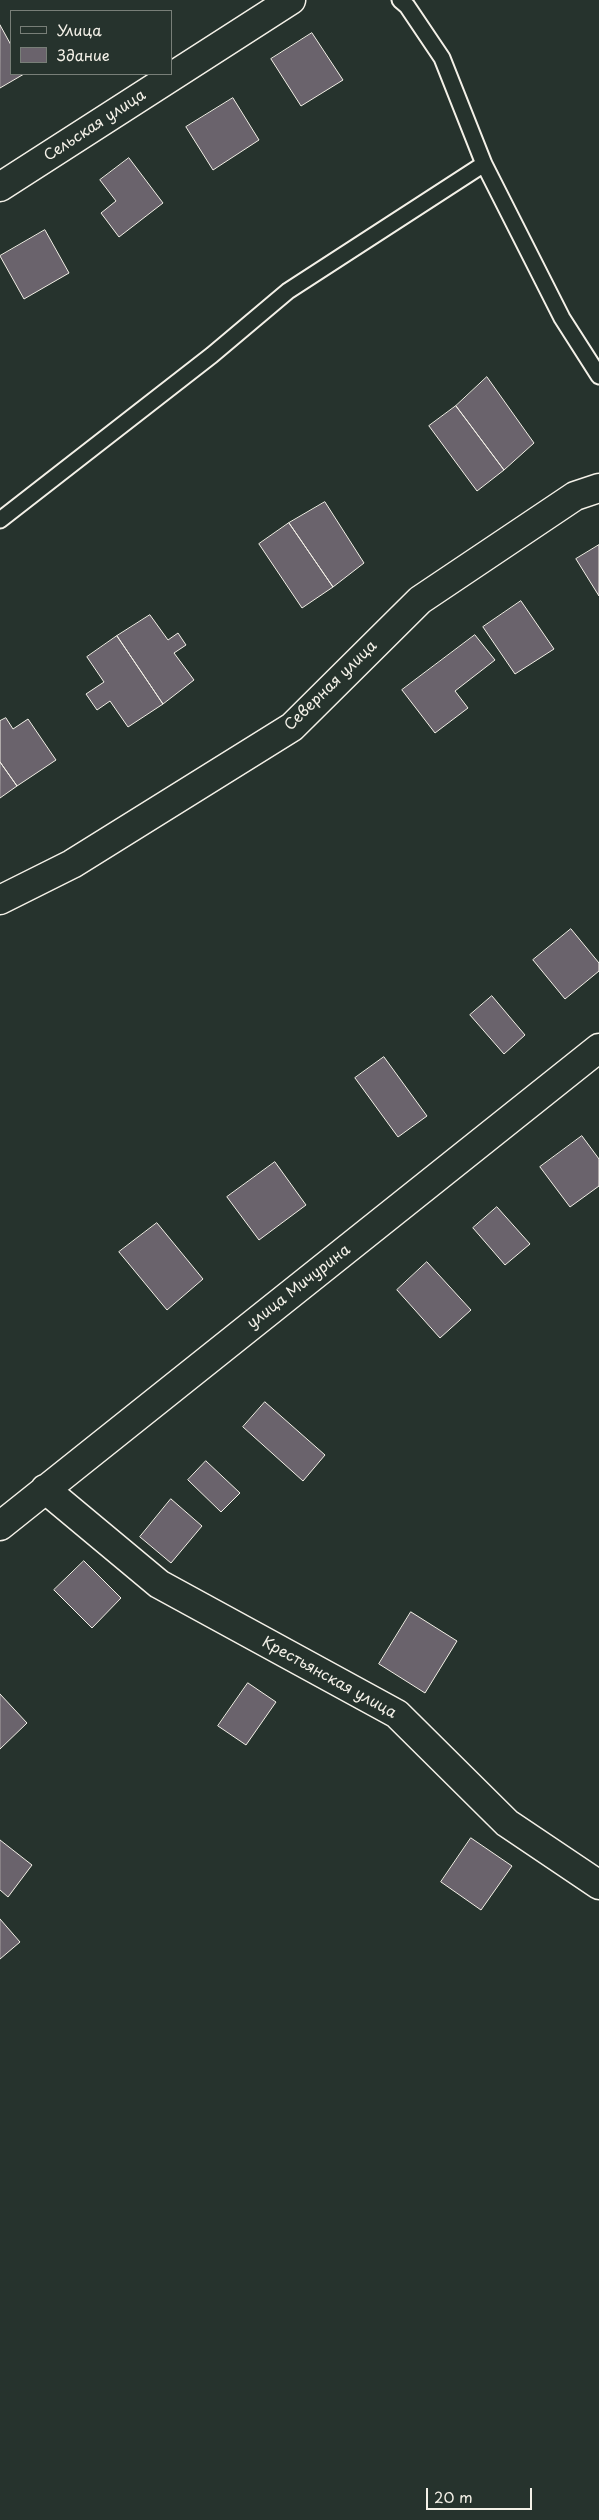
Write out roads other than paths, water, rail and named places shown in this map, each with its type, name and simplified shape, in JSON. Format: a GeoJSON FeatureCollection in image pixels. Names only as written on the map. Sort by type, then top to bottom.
{"type":"FeatureCollection","features":[{"type":"Feature","properties":{"kind":"street","name":"Сельская улица"},"geometry":{"type":"LineString","coordinates":[[0,187],[290,0]]}},
{"type":"Feature","properties":{"kind":"street","name":"Северная улица"},"geometry":{"type":"LineString","coordinates":[[0,900],[72,864],[292,727],[420,600],[575,496],[599,488]]}},
{"type":"Feature","properties":{"kind":"street","name":"улица Мичурина"},"geometry":{"type":"LineString","coordinates":[[0,1526],[599,1048]]}},
{"type":"Feature","properties":{"kind":"street","name":"Крестьянская улица"},"geometry":{"type":"LineString","coordinates":[[44,1489],[159,1584],[397,1714],[507,1823],[599,1885]]}},
{"type":"Feature","properties":{"kind":"lane"},"geometry":{"type":"LineString","coordinates":[[400,0],[407,6],[442,58],[484,164],[562,318],[599,376]]}},
{"type":"Feature","properties":{"kind":"lane"},"geometry":{"type":"LineString","coordinates":[[0,520],[212,356],[288,291],[484,164]]}}]}
